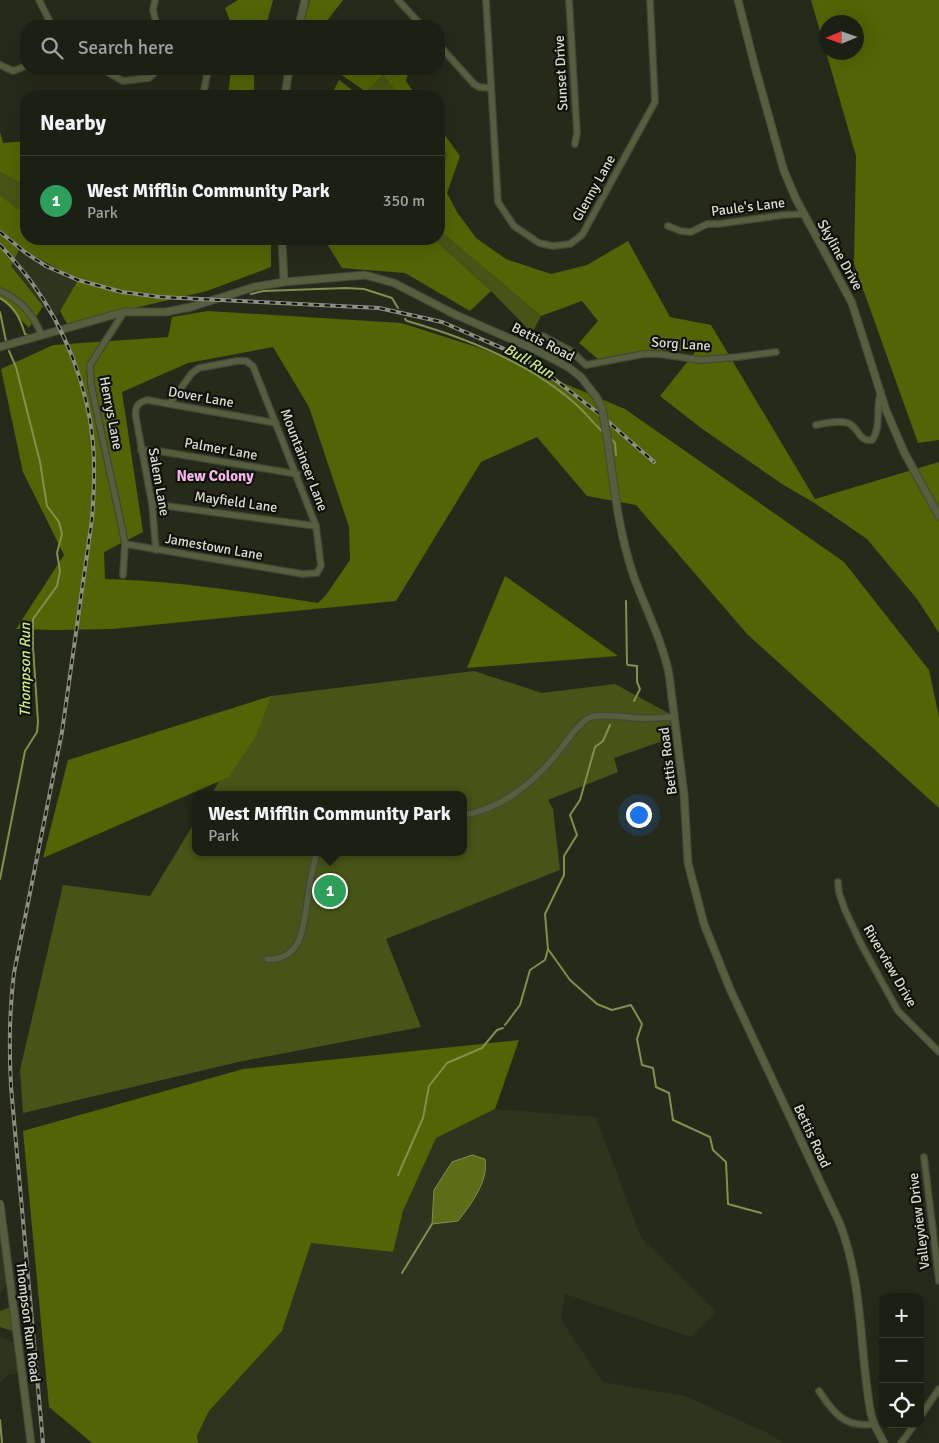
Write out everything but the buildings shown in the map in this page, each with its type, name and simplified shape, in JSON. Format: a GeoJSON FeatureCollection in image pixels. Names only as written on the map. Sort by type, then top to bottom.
{"type":"FeatureCollection","features":[{"type":"Feature","properties":{"kind":"street"},"geometry":{"type":"LineString","coordinates":[[39,0],[49,20]]}},
{"type":"Feature","properties":{"kind":"street"},"geometry":{"type":"LineString","coordinates":[[155,0],[156,20]]}},
{"type":"Feature","properties":{"kind":"street"},"geometry":{"type":"LineString","coordinates":[[300,20],[305,0]]}},
{"type":"Feature","properties":{"kind":"street"},"geometry":{"type":"LineString","coordinates":[[398,0],[416,20]]}},
{"type":"Feature","properties":{"kind":"street","name":"Glenny Lane"},"geometry":{"type":"LineString","coordinates":[[486,0],[498,202],[514,226],[539,243],[553,246],[570,244],[582,235],[655,102],[650,0]]}},
{"type":"Feature","properties":{"kind":"street","name":"Sunset Drive"},"geometry":{"type":"LineString","coordinates":[[569,0],[577,133],[575,144]]}},
{"type":"Feature","properties":{"kind":"street","name":"Skyline Drive"},"geometry":{"type":"LineString","coordinates":[[738,0],[781,163],[803,214],[852,303],[881,392],[904,452],[939,516]]}},
{"type":"Feature","properties":{"kind":"street"},"geometry":{"type":"LineString","coordinates":[[445,52],[474,84],[479,87],[491,88]]}},
{"type":"Feature","properties":{"kind":"street"},"geometry":{"type":"LineString","coordinates":[[0,65],[13,71],[20,68]]}},
{"type":"Feature","properties":{"kind":"street"},"geometry":{"type":"LineString","coordinates":[[112,75],[123,81],[149,78],[152,75]]}},
{"type":"Feature","properties":{"kind":"street"},"geometry":{"type":"LineString","coordinates":[[204,90],[207,75]]}},
{"type":"Feature","properties":{"kind":"street"},"geometry":{"type":"LineString","coordinates":[[286,90],[288,75]]}},
{"type":"Feature","properties":{"kind":"street","name":"Paule's Lane"},"geometry":{"type":"LineString","coordinates":[[668,226],[681,231],[691,232],[707,224],[803,214]]}},
{"type":"Feature","properties":{"kind":"street"},"geometry":{"type":"LineString","coordinates":[[282,245],[284,282]]}},
{"type":"Feature","properties":{"kind":"street","name":"Bettis Road"},"geometry":{"type":"LineString","coordinates":[[0,347],[124,312],[166,312],[191,307],[254,288],[284,282],[365,275],[383,279],[454,314],[528,346],[568,367],[582,377],[597,398],[603,414],[619,524],[634,577],[666,656],[684,794],[688,863],[693,886],[704,924],[727,981],[840,1224],[847,1244],[858,1290],[869,1401],[874,1424],[884,1443]]}},
{"type":"Feature","properties":{"kind":"street"},"geometry":{"type":"LineString","coordinates":[[0,292],[9,295],[24,306],[36,322],[41,334]]}},
{"type":"Feature","properties":{"kind":"street","name":"Henrys Lane"},"geometry":{"type":"LineString","coordinates":[[124,312],[90,365],[91,386],[124,544]]}},
{"type":"Feature","properties":{"kind":"street","name":"Sorg Lane"},"geometry":{"type":"LineString","coordinates":[[528,346],[543,336],[571,351],[586,365],[644,354],[659,354],[700,360],[738,358],[776,352]]}},
{"type":"Feature","properties":{"kind":"street","name":"Mountaineer Lane"},"geometry":{"type":"LineString","coordinates":[[170,404],[192,372],[199,368],[237,361],[246,361],[253,366],[316,526],[321,566],[317,573]]}},
{"type":"Feature","properties":{"kind":"street"},"geometry":{"type":"LineString","coordinates":[[816,425],[837,421],[847,423],[853,426],[862,439],[872,440],[876,429],[877,400],[881,392]]}},
{"type":"Feature","properties":{"kind":"street","name":"Dover Lane"},"geometry":{"type":"LineString","coordinates":[[136,418],[135,408],[140,402],[147,400],[276,423]]}},
{"type":"Feature","properties":{"kind":"street","name":"Salem Lane"},"geometry":{"type":"LineString","coordinates":[[136,418],[152,504],[156,550]]}},
{"type":"Feature","properties":{"kind":"street","name":"Palmer Lane"},"geometry":{"type":"LineString","coordinates":[[141,450],[158,451],[297,474]]}},
{"type":"Feature","properties":{"kind":"street","name":"Mayfield Lane"},"geometry":{"type":"LineString","coordinates":[[152,504],[316,526]]}},
{"type":"Feature","properties":{"kind":"street"},"geometry":{"type":"LineString","coordinates":[[123,575],[124,544]]}},
{"type":"Feature","properties":{"kind":"street","name":"Jamestown Lane"},"geometry":{"type":"LineString","coordinates":[[124,544],[303,574],[317,573]]}},
{"type":"Feature","properties":{"kind":"street"},"geometry":{"type":"LineString","coordinates":[[467,815],[494,807],[534,780],[582,723],[590,717],[644,718],[675,716]]}},
{"type":"Feature","properties":{"kind":"street"},"geometry":{"type":"LineString","coordinates":[[267,959],[278,960],[291,952],[298,943],[302,933],[312,866],[316,856]]}},
{"type":"Feature","properties":{"kind":"street","name":"Riverview Drive"},"geometry":{"type":"LineString","coordinates":[[838,882],[845,910],[857,936],[898,1011],[939,1052]]}},
{"type":"Feature","properties":{"kind":"street","name":"Valleyview Drive"},"geometry":{"type":"LineString","coordinates":[[924,1157],[939,1281]]}},
{"type":"Feature","properties":{"kind":"street","name":"Thompson Run Road"},"geometry":{"type":"LineString","coordinates":[[0,1204],[31,1443]]}},
{"type":"Feature","properties":{"kind":"street"},"geometry":{"type":"LineString","coordinates":[[924,1411],[939,1389]]}},
{"type":"Feature","properties":{"kind":"street"},"geometry":{"type":"LineString","coordinates":[[819,1392],[830,1408],[850,1424],[864,1426],[874,1424]]}},
{"type":"Feature","properties":{"kind":"street"},"geometry":{"type":"LineString","coordinates":[[901,1443],[912,1428]]}},
{"type":"Feature","properties":{"kind":"shaded area"},"geometry":{"type":"Polygon","coordinates":[[[238,0],[273,0],[268,20],[230,20],[225,8],[238,0]]]}},
{"type":"Feature","properties":{"kind":"shaded area"},"geometry":{"type":"Polygon","coordinates":[[[310,0],[343,0],[328,20],[305,20],[310,0]]]}},
{"type":"Feature","properties":{"kind":"shaded area"},"geometry":{"type":"Polygon","coordinates":[[[811,0],[939,0],[939,440],[918,443],[854,264],[856,156],[828,60],[864,60],[864,15],[819,15],[819,28],[811,0]]]}},
{"type":"Feature","properties":{"kind":"shaded area"},"geometry":{"type":"Polygon","coordinates":[[[230,75],[254,75],[254,90],[229,90],[230,75]]]}},
{"type":"Feature","properties":{"kind":"shaded area"},"geometry":{"type":"Polygon","coordinates":[[[342,75],[383,75],[368,90],[363,90],[342,75]]]}},
{"type":"Feature","properties":{"kind":"shaded area"},"geometry":{"type":"Polygon","coordinates":[[[383,75],[395,90],[367,90],[383,75]]]}},
{"type":"Feature","properties":{"kind":"shaded area"},"geometry":{"type":"Polygon","coordinates":[[[383,75],[408,75],[406,81],[412,90],[395,90],[383,75]]]}},
{"type":"Feature","properties":{"kind":"shaded area"},"geometry":{"type":"Polygon","coordinates":[[[339,80],[352,90],[334,90],[339,80]]]}},
{"type":"Feature","properties":{"kind":"shaded area"},"geometry":{"type":"Polygon","coordinates":[[[0,132],[3,143],[20,142],[20,183],[0,172],[0,132]]]}},
{"type":"Feature","properties":{"kind":"shaded area"},"geometry":{"type":"Polygon","coordinates":[[[445,135],[460,156],[447,193],[457,212],[476,238],[506,259],[551,274],[587,265],[628,241],[670,317],[711,325],[815,499],[939,462],[939,633],[917,599],[867,539],[816,504],[782,484],[701,428],[660,396],[696,351],[667,350],[599,360],[579,343],[598,321],[582,301],[541,316],[445,235],[445,162],[448,155],[445,151],[445,135]]]}},
{"type":"Feature","properties":{"kind":"shaded area"},"geometry":{"type":"Polygon","coordinates":[[[445,151],[448,155],[445,162],[445,151]]]}},
{"type":"Feature","properties":{"kind":"shaded area"},"geometry":{"type":"Polygon","coordinates":[[[0,172],[20,183],[20,209],[18,209],[0,195],[0,172]]]}},
{"type":"Feature","properties":{"kind":"shaded area"},"geometry":{"type":"Polygon","coordinates":[[[0,195],[20,209],[20,245],[271,245],[271,267],[207,291],[67,324],[60,311],[78,280],[20,248],[11,266],[43,306],[29,328],[0,297],[0,195]]]}},
{"type":"Feature","properties":{"kind":"shaded area"},"geometry":{"type":"Polygon","coordinates":[[[445,235],[541,316],[532,333],[491,291],[441,245],[445,245],[445,235]]]}},
{"type":"Feature","properties":{"kind":"shaded area"},"geometry":{"type":"Polygon","coordinates":[[[328,245],[441,245],[491,291],[470,311],[405,273],[342,268],[328,245]]]}},
{"type":"Feature","properties":{"kind":"shaded area"},"geometry":{"type":"Polygon","coordinates":[[[20,248],[78,280],[54,320],[10,266],[20,248]]]}},
{"type":"Feature","properties":{"kind":"shaded area"},"geometry":{"type":"Polygon","coordinates":[[[208,311],[401,323],[480,348],[625,409],[844,562],[929,670],[939,717],[939,808],[747,634],[636,505],[587,496],[537,437],[481,462],[396,601],[112,629],[16,629],[64,555],[23,472],[1,369],[53,345],[168,337],[172,317],[208,311]],[[273,347],[188,363],[122,392],[143,532],[104,552],[105,579],[185,585],[318,603],[326,595],[350,560],[349,527],[309,407],[273,347]]]}},
{"type":"Feature","properties":{"kind":"shaded area"},"geometry":{"type":"Polygon","coordinates":[[[505,576],[618,656],[467,668],[505,576]]]}},
{"type":"Feature","properties":{"kind":"shaded area"},"geometry":{"type":"Polygon","coordinates":[[[474,671],[542,693],[615,684],[670,714],[671,738],[614,758],[618,772],[548,800],[553,809],[560,870],[386,939],[421,1027],[238,1062],[23,1113],[20,1070],[63,885],[150,896],[192,827],[192,856],[467,856],[467,791],[213,791],[271,696],[474,671]]]}},
{"type":"Feature","properties":{"kind":"shaded area"},"geometry":{"type":"Polygon","coordinates":[[[271,696],[256,736],[229,777],[197,791],[192,791],[192,793],[43,858],[68,760],[271,696]]]}},
{"type":"Feature","properties":{"kind":"shaded area"},"geometry":{"type":"Polygon","coordinates":[[[519,1040],[495,1109],[436,1138],[403,1211],[393,1252],[311,1243],[282,1331],[209,1411],[197,1436],[198,1443],[92,1443],[49,1407],[23,1131],[243,1069],[519,1040]]]}},
{"type":"Feature","properties":{"kind":"shaded area"},"geometry":{"type":"Polygon","coordinates":[[[495,1109],[596,1117],[641,1238],[717,1312],[691,1337],[565,1294],[561,1320],[603,1382],[685,1396],[770,1434],[784,1443],[198,1443],[197,1436],[209,1411],[282,1331],[311,1243],[393,1252],[403,1211],[436,1137],[495,1109]]]}},
{"type":"Feature","properties":{"kind":"shaded area"},"geometry":{"type":"Polygon","coordinates":[[[472,1155],[485,1159],[486,1167],[478,1192],[458,1221],[432,1224],[434,1190],[452,1162],[472,1155]]]}},
{"type":"Feature","properties":{"kind":"shaded area"},"geometry":{"type":"Polygon","coordinates":[[[0,1223],[8,1282],[0,1295],[0,1223]]]}},
{"type":"Feature","properties":{"kind":"shaded area"},"geometry":{"type":"Polygon","coordinates":[[[8,1308],[11,1309],[15,1328],[12,1331],[0,1327],[0,1311],[8,1308]]]}},
{"type":"Feature","properties":{"kind":"shaded area"},"geometry":{"type":"Polygon","coordinates":[[[0,1336],[14,1343],[18,1373],[8,1375],[0,1383],[0,1336]]]}},
{"type":"Feature","properties":{"kind":"waterway","name":"Bull Run"},"geometry":{"type":"LineString","coordinates":[[251,294],[263,291],[364,289],[392,298],[398,308]]}},
{"type":"Feature","properties":{"kind":"waterway","name":"Bull Run"},"geometry":{"type":"LineString","coordinates":[[0,298],[13,309],[19,318],[25,334],[29,336]]}},
{"type":"Feature","properties":{"kind":"waterway","name":"Thompson Run"},"geometry":{"type":"LineString","coordinates":[[0,312],[6,341]]}},
{"type":"Feature","properties":{"kind":"waterway","name":"Bull Run"},"geometry":{"type":"LineString","coordinates":[[405,319],[476,344],[542,378],[562,392],[604,433]]}},
{"type":"Feature","properties":{"kind":"waterway","name":"Thompson Run"},"geometry":{"type":"LineString","coordinates":[[0,879],[25,751],[37,732],[33,619],[57,586],[60,571],[57,553],[62,534],[59,522],[47,506],[40,462],[16,367],[9,351]]}},
{"type":"Feature","properties":{"kind":"waterway","name":"Bull Run"},"geometry":{"type":"LineString","coordinates":[[609,437],[615,443],[616,455]]}},
{"type":"Feature","properties":{"kind":"waterway","name":"Bull Run"},"geometry":{"type":"LineString","coordinates":[[626,601],[627,664],[637,666],[637,682],[640,689],[634,701]]}},
{"type":"Feature","properties":{"kind":"waterway","name":"Bull Run"},"geometry":{"type":"LineString","coordinates":[[610,725],[603,741],[595,747],[580,800],[570,815],[577,835],[564,856],[564,875],[545,914],[548,949],[570,980],[597,1004],[612,1010],[631,1005],[642,1024],[637,1039],[642,1065],[653,1068],[656,1087],[669,1093],[673,1120],[710,1137],[713,1150],[726,1162],[728,1204],[761,1213]]}},
{"type":"Feature","properties":{"kind":"waterway"},"geometry":{"type":"LineString","coordinates":[[505,1025],[520,1005],[530,970],[545,960],[548,949]]}},
{"type":"Feature","properties":{"kind":"waterway"},"geometry":{"type":"LineString","coordinates":[[398,1175],[423,1118],[429,1086],[447,1063],[482,1048],[497,1030],[503,1028]]}},
{"type":"Feature","properties":{"kind":"waterway"},"geometry":{"type":"LineString","coordinates":[[402,1273],[432,1224]]}},
{"type":"Feature","properties":{"kind":"waterway","name":"Thompson Run"},"geometry":{"type":"LineString","coordinates":[[0,1420],[2,1443]]}},
{"type":"Feature","properties":{"kind":"railway"},"geometry":{"type":"LineString","coordinates":[[0,232],[46,266],[78,280],[122,292],[160,297],[379,308],[442,322],[518,355],[549,375],[598,413],[654,462]]}},
{"type":"Feature","properties":{"kind":"railway"},"geometry":{"type":"LineString","coordinates":[[0,245],[44,300],[73,359],[86,401],[94,462],[92,519],[62,732],[14,973],[10,1016],[11,1087],[43,1443]]}},
{"type":"Feature","properties":{"kind":"place","name":"West Mifflin Community Park"},"geometry":{"type":"Point","coordinates":[330,891]}},
{"type":"Feature","properties":{"kind":"district","name":"New Colony"},"geometry":{"type":"Point","coordinates":[215,476]}}]}
